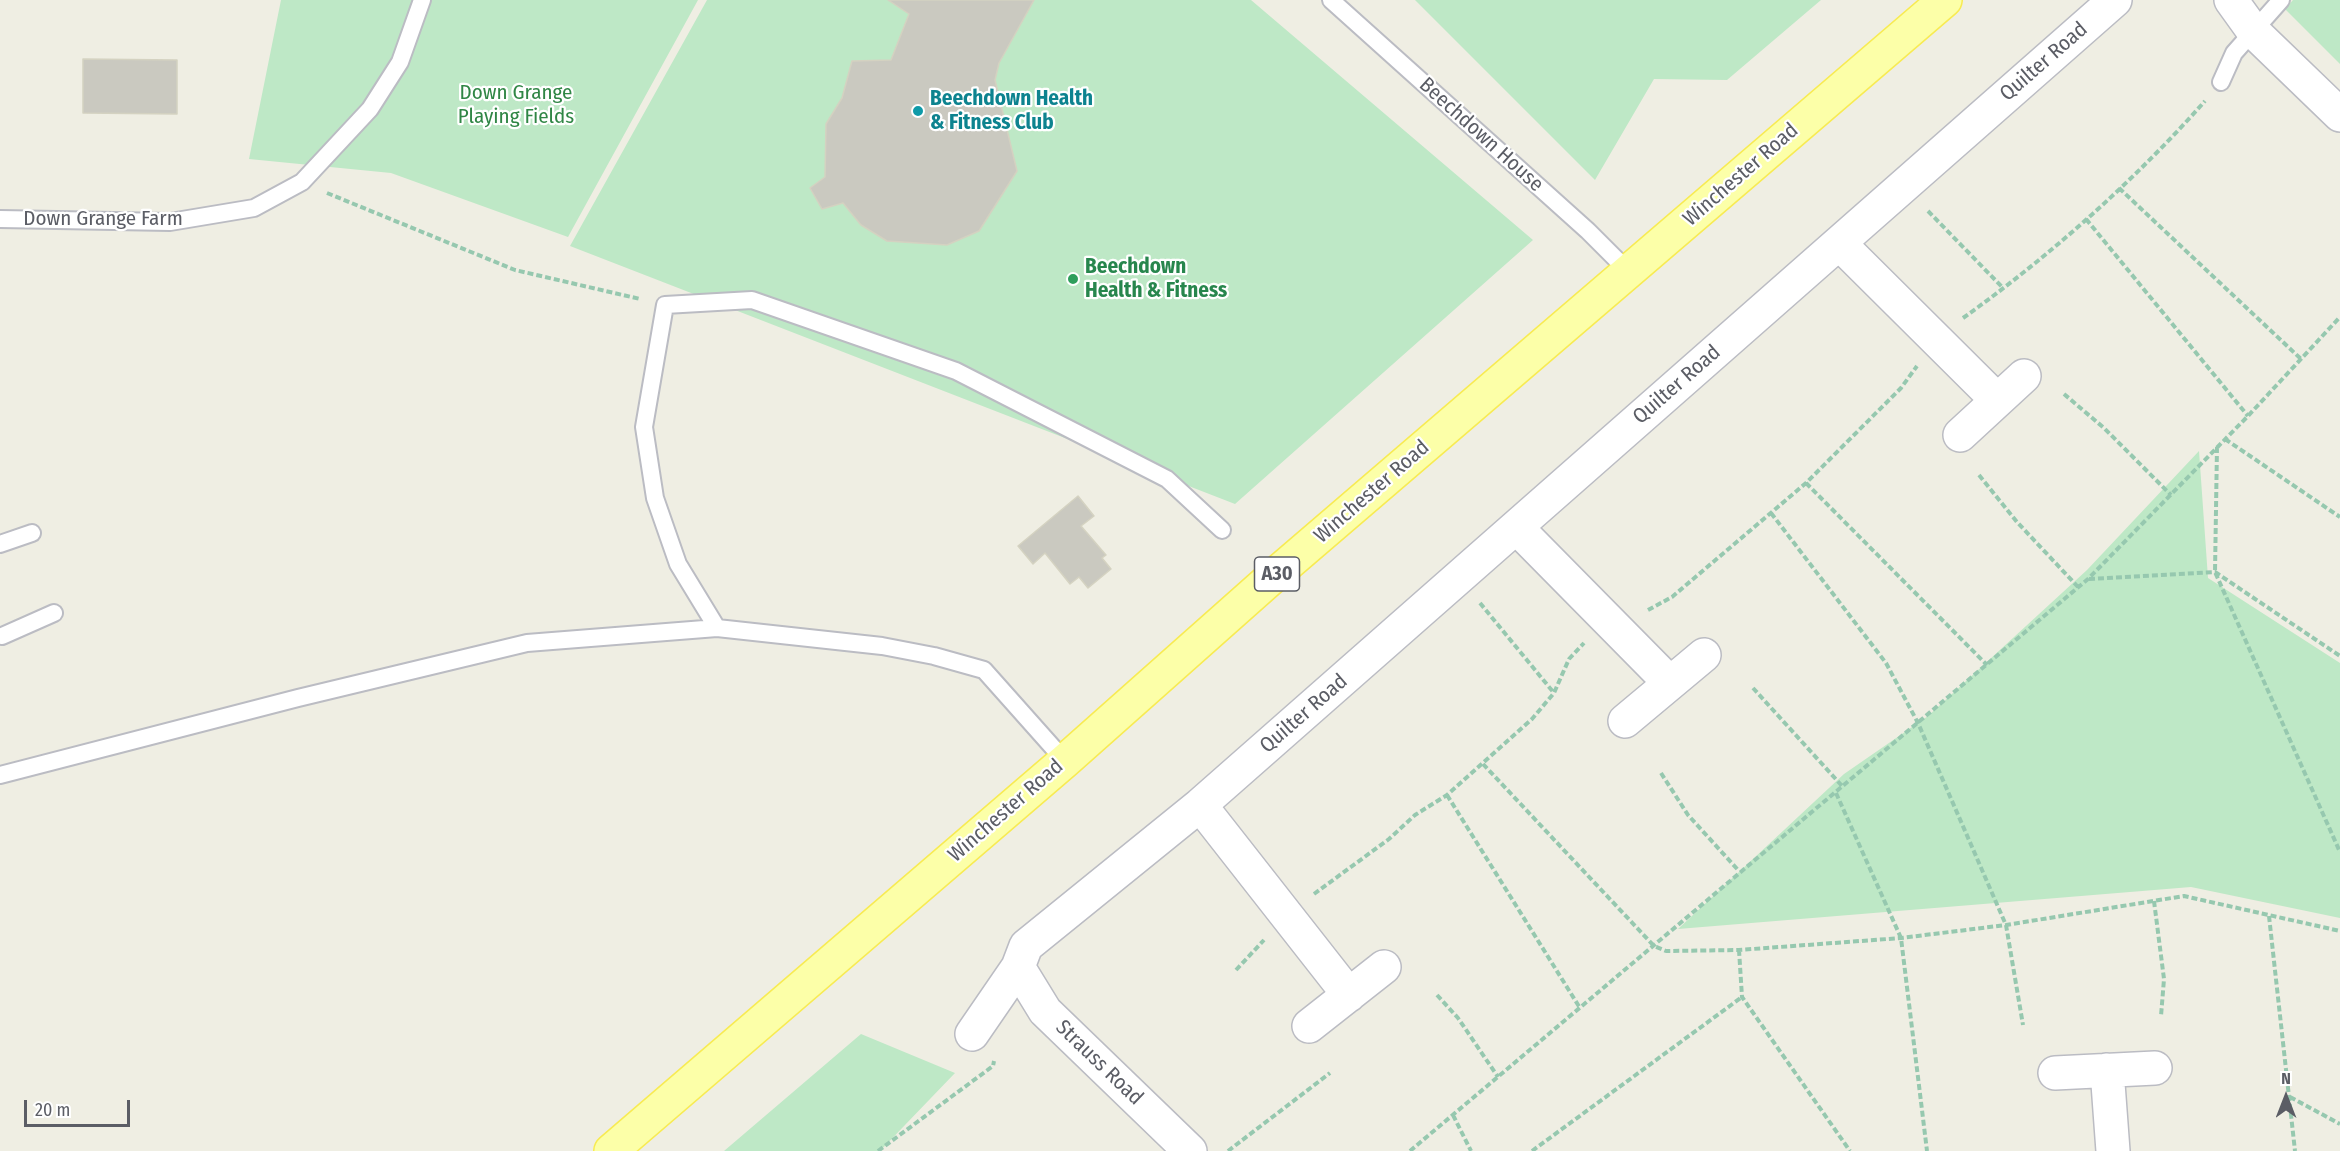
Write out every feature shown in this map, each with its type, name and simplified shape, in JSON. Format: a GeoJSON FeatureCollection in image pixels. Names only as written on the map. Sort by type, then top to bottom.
{"type":"FeatureCollection","features":[{"type":"Feature","properties":{"kind":"main road","name":"Winchester Road"},"geometry":{"type":"LineString","coordinates":[[611,1151],[1065,761],[1270,579],[1946,0]]}},
{"type":"Feature","properties":{"kind":"street","name":"Quilter Road"},"geometry":{"type":"LineString","coordinates":[[983,1044],[1026,946],[1200,805],[2115,0]]}},
{"type":"Feature","properties":{"kind":"street"},"geometry":{"type":"LineString","coordinates":[[2230,0],[2254,32],[2340,115]]}},
{"type":"Feature","properties":{"kind":"street"},"geometry":{"type":"LineString","coordinates":[[1839,243],[1936,342],[1997,400]]}},
{"type":"Feature","properties":{"kind":"street"},"geometry":{"type":"LineString","coordinates":[[1960,435],[2024,376]]}},
{"type":"Feature","properties":{"kind":"street"},"geometry":{"type":"LineString","coordinates":[[1516,527],[1670,683]]}},
{"type":"Feature","properties":{"kind":"street"},"geometry":{"type":"LineString","coordinates":[[1625,721],[1704,655]]}},
{"type":"Feature","properties":{"kind":"street"},"geometry":{"type":"LineString","coordinates":[[1200,805],[1349,994]]}},
{"type":"Feature","properties":{"kind":"street","name":"Strauss Road"},"geometry":{"type":"LineString","coordinates":[[1018,967],[1045,1011],[1191,1151]]}},
{"type":"Feature","properties":{"kind":"street"},"geometry":{"type":"LineString","coordinates":[[1309,1026],[1384,967]]}},
{"type":"Feature","properties":{"kind":"street"},"geometry":{"type":"LineString","coordinates":[[2055,1073],[2155,1068]]}},
{"type":"Feature","properties":{"kind":"street"},"geometry":{"type":"LineString","coordinates":[[2107,1070],[2113,1151]]}},
{"type":"Feature","properties":{"kind":"lane","name":"Down Grange Farm"},"geometry":{"type":"LineString","coordinates":[[0,219],[170,222],[254,208],[302,182],[370,109],[400,62],[422,0]]}},
{"type":"Feature","properties":{"kind":"lane","name":"Beechdown House"},"geometry":{"type":"LineString","coordinates":[[1331,0],[1588,231],[1629,272]]}},
{"type":"Feature","properties":{"kind":"lane"},"geometry":{"type":"LineString","coordinates":[[2221,82],[2234,52],[2281,0]]}},
{"type":"Feature","properties":{"kind":"lane"},"geometry":{"type":"LineString","coordinates":[[717,628],[678,564],[655,498],[644,427],[665,305],[752,300],[956,371],[1167,479],[1222,530]]}},
{"type":"Feature","properties":{"kind":"lane"},"geometry":{"type":"LineString","coordinates":[[0,544],[33,533]]}},
{"type":"Feature","properties":{"kind":"lane"},"geometry":{"type":"LineString","coordinates":[[1,635],[54,613]]}},
{"type":"Feature","properties":{"kind":"lane"},"geometry":{"type":"LineString","coordinates":[[0,775],[286,701],[527,643],[717,628],[882,646],[934,656],[984,670],[1065,761]]}},
{"type":"Feature","properties":{"kind":"path"},"geometry":{"type":"LineString","coordinates":[[1236,970],[1288,915],[1389,839],[1415,815],[1447,795],[1532,719],[1554,693],[1569,659],[1595,631],[1626,623],[1672,597],[1806,483],[1900,388],[1936,342],[2086,219],[2172,138],[2221,82]]}},
{"type":"Feature","properties":{"kind":"path"},"geometry":{"type":"LineString","coordinates":[[302,182],[515,270],[665,305]]}},
{"type":"Feature","properties":{"kind":"path"},"geometry":{"type":"LineString","coordinates":[[2119,188],[2301,359]]}},
{"type":"Feature","properties":{"kind":"path"},"geometry":{"type":"LineString","coordinates":[[1926,209],[2003,288]]}},
{"type":"Feature","properties":{"kind":"path"},"geometry":{"type":"LineString","coordinates":[[2086,219],[2248,416]]}},
{"type":"Feature","properties":{"kind":"path"},"geometry":{"type":"LineString","coordinates":[[1410,1151],[1654,946],[1739,871],[1836,793],[2088,579],[2248,416],[2340,317]]}},
{"type":"Feature","properties":{"kind":"path"},"geometry":{"type":"LineString","coordinates":[[2064,394],[2104,428],[2171,495]]}},
{"type":"Feature","properties":{"kind":"path"},"geometry":{"type":"LineString","coordinates":[[2225,439],[2340,517]]}},
{"type":"Feature","properties":{"kind":"path"},"geometry":{"type":"LineString","coordinates":[[2217,446],[2215,572],[2340,852]]}},
{"type":"Feature","properties":{"kind":"path"},"geometry":{"type":"LineString","coordinates":[[1979,475],[2016,522],[2078,587]]}},
{"type":"Feature","properties":{"kind":"path"},"geometry":{"type":"LineString","coordinates":[[1806,483],[1987,665]]}},
{"type":"Feature","properties":{"kind":"path"},"geometry":{"type":"LineString","coordinates":[[1771,513],[1886,663],[1918,723],[2006,925],[2023,1025]]}},
{"type":"Feature","properties":{"kind":"path"},"geometry":{"type":"LineString","coordinates":[[2088,579],[2215,572],[2340,656]]}},
{"type":"Feature","properties":{"kind":"path"},"geometry":{"type":"LineString","coordinates":[[1476,598],[1554,693]]}},
{"type":"Feature","properties":{"kind":"path"},"geometry":{"type":"LineString","coordinates":[[1753,688],[1843,787]]}},
{"type":"Feature","properties":{"kind":"path"},"geometry":{"type":"LineString","coordinates":[[1483,764],[1654,946],[1666,951],[1739,950],[1901,938],[2006,925],[2184,896],[2340,931]]}},
{"type":"Feature","properties":{"kind":"path"},"geometry":{"type":"LineString","coordinates":[[1661,772],[1688,815],[1739,871]]}},
{"type":"Feature","properties":{"kind":"path"},"geometry":{"type":"LineString","coordinates":[[1836,793],[1901,938],[1927,1151]]}},
{"type":"Feature","properties":{"kind":"path"},"geometry":{"type":"LineString","coordinates":[[1447,795],[1580,1008]]}},
{"type":"Feature","properties":{"kind":"path"},"geometry":{"type":"LineString","coordinates":[[2154,901],[2164,979],[2161,1016]]}},
{"type":"Feature","properties":{"kind":"path"},"geometry":{"type":"LineString","coordinates":[[2269,916],[2295,1151]]}},
{"type":"Feature","properties":{"kind":"path"},"geometry":{"type":"LineString","coordinates":[[1739,950],[1742,997],[1850,1151]]}},
{"type":"Feature","properties":{"kind":"path"},"geometry":{"type":"LineString","coordinates":[[1437,995],[1458,1018],[1498,1077]]}},
{"type":"Feature","properties":{"kind":"path"},"geometry":{"type":"LineString","coordinates":[[1532,1151],[1742,997]]}},
{"type":"Feature","properties":{"kind":"path"},"geometry":{"type":"LineString","coordinates":[[878,1151],[993,1066],[983,1044]]}},
{"type":"Feature","properties":{"kind":"path"},"geometry":{"type":"LineString","coordinates":[[1228,1151],[1330,1073]]}},
{"type":"Feature","properties":{"kind":"path"},"geometry":{"type":"LineString","coordinates":[[2289,1096],[2340,1124]]}},
{"type":"Feature","properties":{"kind":"path"},"geometry":{"type":"LineString","coordinates":[[1453,1115],[1471,1151]]}},
{"type":"Feature","properties":{"kind":"green space","name":"Down Grange Playing Fields"},"geometry":{"type":"Polygon","coordinates":[[[281,0],[698,0],[568,237],[391,173],[249,159],[281,0]]]}},
{"type":"Feature","properties":{"kind":"green space","name":"Beechdown Health & Fitness"},"geometry":{"type":"Polygon","coordinates":[[[707,0],[1251,0],[1533,240],[1235,504],[570,246],[707,0]]]}},
{"type":"Feature","properties":{"kind":"green space"},"geometry":{"type":"Polygon","coordinates":[[[1415,0],[1821,0],[1727,80],[1654,79],[1595,180],[1415,0]]]}},
{"type":"Feature","properties":{"kind":"green space"},"geometry":{"type":"Polygon","coordinates":[[[2293,0],[2340,0],[2340,64],[2285,9],[2293,0]]]}},
{"type":"Feature","properties":{"kind":"green space"},"geometry":{"type":"Polygon","coordinates":[[[2199,451],[2208,578],[2340,663],[2340,918],[2191,887],[1678,929],[1844,774],[1928,716],[2087,570],[2199,451]]]}},
{"type":"Feature","properties":{"kind":"green space"},"geometry":{"type":"Polygon","coordinates":[[[861,1034],[955,1073],[880,1151],[724,1151],[861,1034]]]}},
{"type":"Feature","properties":{"kind":"building","name":"Beechdown Health & Fitness Club"},"geometry":{"type":"Polygon","coordinates":[[[888,0],[1034,0],[999,63],[995,80],[1017,171],[979,231],[947,245],[887,241],[861,225],[843,203],[822,209],[810,188],[825,177],[826,124],[842,98],[852,61],[891,60],[909,14],[888,0]]]}},
{"type":"Feature","properties":{"kind":"building"},"geometry":{"type":"Polygon","coordinates":[[[83,59],[177,60],[177,114],[83,113],[83,59]]]}},
{"type":"Feature","properties":{"kind":"building"},"geometry":{"type":"Polygon","coordinates":[[[1078,496],[1094,516],[1081,526],[1106,555],[1102,558],[1111,569],[1088,588],[1079,577],[1070,584],[1045,553],[1033,564],[1018,546],[1078,496]]]}},
{"type":"Feature","properties":{"kind":"place","name":"Beechdown Health & Fitness Club"},"geometry":{"type":"Point","coordinates":[918,111]}},
{"type":"Feature","properties":{"kind":"place","name":"Beechdown Health & Fitness"},"geometry":{"type":"Point","coordinates":[1073,279]}}]}
